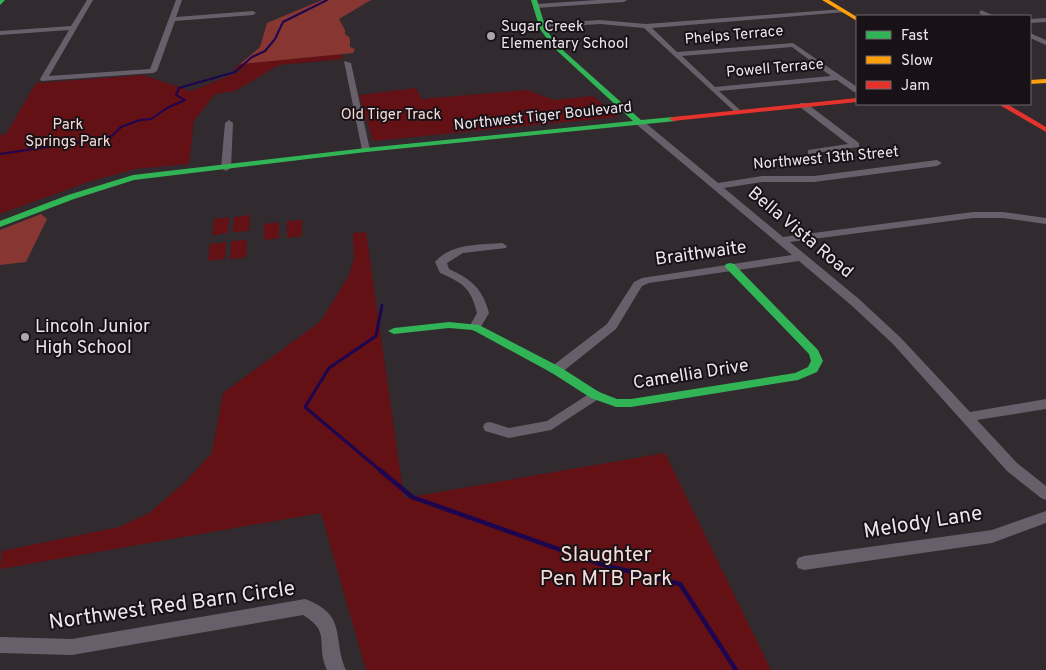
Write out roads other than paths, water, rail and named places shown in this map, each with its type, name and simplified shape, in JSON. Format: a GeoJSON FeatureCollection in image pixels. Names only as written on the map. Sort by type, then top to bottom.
{"type":"FeatureCollection","features":[{"type":"Feature","properties":{"kind":"street"},"geometry":{"type":"LineString","coordinates":[[90,0],[44,79],[47,81],[153,71],[179,0]]}},
{"type":"Feature","properties":{"kind":"street"},"geometry":{"type":"LineString","coordinates":[[535,3],[624,0]]}},
{"type":"Feature","properties":{"kind":"street"},"geometry":{"type":"LineString","coordinates":[[825,0],[856,18]]}},
{"type":"Feature","properties":{"kind":"street","name":"Bella Vista Road"},"geometry":{"type":"LineString","coordinates":[[535,3],[542,26],[555,46],[639,122],[781,240],[897,341],[1012,467],[1046,494]]}},
{"type":"Feature","properties":{"kind":"street"},"geometry":{"type":"LineString","coordinates":[[542,26],[600,22],[646,26],[844,11]]}},
{"type":"Feature","properties":{"kind":"street"},"geometry":{"type":"LineString","coordinates":[[981,12],[988,15]]}},
{"type":"Feature","properties":{"kind":"street"},"geometry":{"type":"LineString","coordinates":[[171,19],[253,13]]}},
{"type":"Feature","properties":{"kind":"street"},"geometry":{"type":"LineString","coordinates":[[1031,21],[1046,20]]}},
{"type":"Feature","properties":{"kind":"street"},"geometry":{"type":"LineString","coordinates":[[646,26],[737,112]]}},
{"type":"Feature","properties":{"kind":"street"},"geometry":{"type":"LineString","coordinates":[[0,33],[74,28]]}},
{"type":"Feature","properties":{"kind":"street"},"geometry":{"type":"LineString","coordinates":[[1031,36],[1046,43]]}},
{"type":"Feature","properties":{"kind":"street","name":"Phelps Terrace"},"geometry":{"type":"LineString","coordinates":[[677,54],[793,44],[840,77]]}},
{"type":"Feature","properties":{"kind":"street"},"geometry":{"type":"LineString","coordinates":[[347,63],[366,150]]}},
{"type":"Feature","properties":{"kind":"street"},"geometry":{"type":"LineString","coordinates":[[840,77],[856,89]]}},
{"type":"Feature","properties":{"kind":"street","name":"Powell Terrace"},"geometry":{"type":"LineString","coordinates":[[713,89],[840,77]]}},
{"type":"Feature","properties":{"kind":"street"},"geometry":{"type":"LineString","coordinates":[[1031,82],[1046,81]]}},
{"type":"Feature","properties":{"kind":"street","name":"Northwest Tiger Boulevard"},"geometry":{"type":"LineString","coordinates":[[0,224],[71,197],[133,178],[366,150],[856,100]]}},
{"type":"Feature","properties":{"kind":"street"},"geometry":{"type":"LineString","coordinates":[[803,105],[856,145],[854,147],[811,152]]}},
{"type":"Feature","properties":{"kind":"street"},"geometry":{"type":"LineString","coordinates":[[1004,105],[1046,130]]}},
{"type":"Feature","properties":{"kind":"street"},"geometry":{"type":"LineString","coordinates":[[226,168],[229,123]]}},
{"type":"Feature","properties":{"kind":"street","name":"Northwest 13th Street"},"geometry":{"type":"LineString","coordinates":[[717,186],[762,179],[814,179],[937,163]]}},
{"type":"Feature","properties":{"kind":"street"},"geometry":{"type":"LineString","coordinates":[[781,240],[973,214],[1003,215],[1046,221]]}},
{"type":"Feature","properties":{"kind":"street"},"geometry":{"type":"LineString","coordinates":[[475,327],[483,313],[479,294],[468,282],[444,271],[440,262],[446,255],[459,251],[502,246]]}},
{"type":"Feature","properties":{"kind":"street","name":"Braithwaite"},"geometry":{"type":"LineString","coordinates":[[556,370],[612,326],[638,284],[646,280],[730,266],[801,257]]}},
{"type":"Feature","properties":{"kind":"street","name":"Camellia Drive"},"geometry":{"type":"LineString","coordinates":[[394,331],[450,325],[475,327],[556,370],[595,395],[616,402],[632,403],[798,376],[813,368],[817,361],[814,353],[730,266]]}},
{"type":"Feature","properties":{"kind":"street"},"geometry":{"type":"LineString","coordinates":[[490,427],[509,433],[551,425],[595,395]]}},
{"type":"Feature","properties":{"kind":"street"},"geometry":{"type":"LineString","coordinates":[[966,417],[1046,404]]}},
{"type":"Feature","properties":{"kind":"street","name":"Melody Lane"},"geometry":{"type":"LineString","coordinates":[[804,564],[992,536],[1046,517]]}},
{"type":"Feature","properties":{"kind":"street","name":"Northwest Red Barn Circle"},"geometry":{"type":"LineString","coordinates":[[0,645],[26,644],[57,649],[305,607],[326,620],[330,630],[333,664],[338,670]]}},
{"type":"Feature","properties":{"kind":"waterway"},"geometry":{"type":"LineString","coordinates":[[0,154],[101,139],[112,136],[121,127],[140,120],[151,119],[167,108],[185,100],[176,95],[179,88],[235,72],[252,57],[265,51],[275,39],[283,22],[327,0]]}},
{"type":"Feature","properties":{"kind":"waterway"},"geometry":{"type":"LineString","coordinates":[[381,312],[382,305]]}},
{"type":"Feature","properties":{"kind":"waterway"},"geometry":{"type":"LineString","coordinates":[[381,310],[376,336],[329,368],[305,407],[381,471]]}},
{"type":"Feature","properties":{"kind":"waterway"},"geometry":{"type":"LineString","coordinates":[[380,470],[412,497],[600,564],[680,584],[736,670]]}},
{"type":"Feature","properties":{"kind":"place","name":"Sugar Creek Elementary School"},"geometry":{"type":"Point","coordinates":[491,36]}},
{"type":"Feature","properties":{"kind":"place","name":"Lincoln Junior High School"},"geometry":{"type":"Point","coordinates":[25,337]}},
{"type":"Feature","properties":{"kind":"park label","name":"Old Tiger Track"},"geometry":{"type":"Point","coordinates":[391,115]}},
{"type":"Feature","properties":{"kind":"park label","name":"Park Springs Park"},"geometry":{"type":"Point","coordinates":[68,134]}},
{"type":"Feature","properties":{"kind":"park label","name":"Slaughter Pen MTB Park"},"geometry":{"type":"Point","coordinates":[606,567]}}]}
